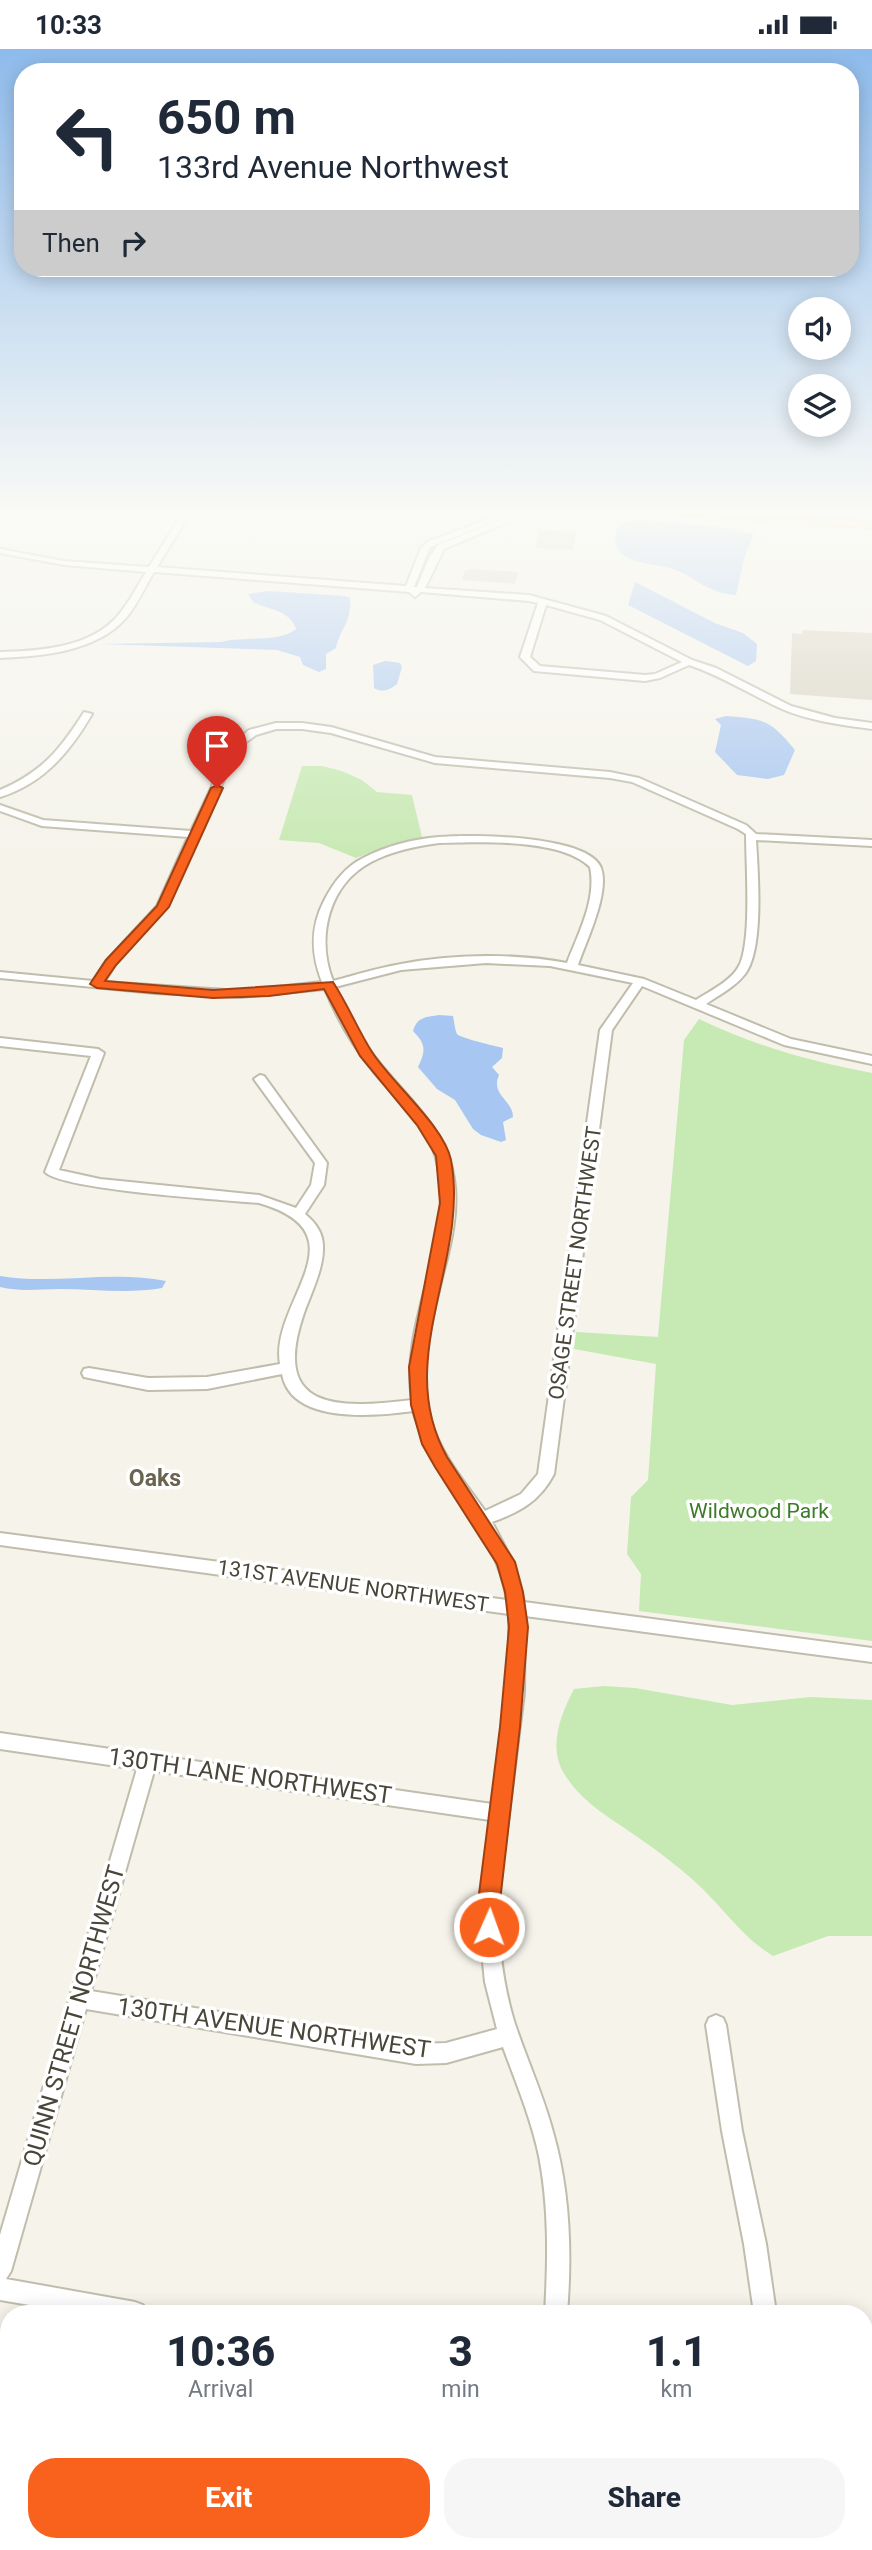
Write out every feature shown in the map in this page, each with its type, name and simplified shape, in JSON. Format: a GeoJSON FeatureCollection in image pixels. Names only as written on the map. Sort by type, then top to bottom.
{"type":"FeatureCollection","features":[{"type":"Feature","properties":{"kind":"street"},"geometry":{"type":"LineString","coordinates":[[0,655],[49,652],[77,644],[108,629]]}},
{"type":"Feature","properties":{"kind":"street"},"geometry":{"type":"LineString","coordinates":[[534,629],[525,657],[537,669],[645,678],[657,676],[689,662]]}},
{"type":"Feature","properties":{"kind":"street"},"geometry":{"type":"LineString","coordinates":[[624,629],[689,662],[713,670],[753,692],[805,714],[872,726]]}},
{"type":"Feature","properties":{"kind":"street"},"geometry":{"type":"LineString","coordinates":[[689,662],[689,667],[695,671],[775,711],[817,725],[872,733]]}},
{"type":"Feature","properties":{"kind":"street"},"geometry":{"type":"LineString","coordinates":[[0,794],[24,785],[55,763],[86,714]]}},
{"type":"Feature","properties":{"kind":"street"},"geometry":{"type":"LineString","coordinates":[[97,984],[110,963],[162,907],[234,747],[251,731],[281,726],[343,731],[412,755],[435,760],[611,775],[635,780],[742,827],[751,834],[751,922],[745,967],[732,980],[699,1003]]}},
{"type":"Feature","properties":{"kind":"street"},"geometry":{"type":"LineString","coordinates":[[0,807],[42,823],[196,834]]}},
{"type":"Feature","properties":{"kind":"street"},"geometry":{"type":"LineString","coordinates":[[751,837],[872,843]]}},
{"type":"Feature","properties":{"kind":"street"},"geometry":{"type":"LineString","coordinates":[[556,2305],[558,2227],[554,2185],[543,2133],[500,2007],[489,1944],[488,1910],[515,1677],[517,1608],[506,1562],[431,1444],[419,1405],[417,1367],[445,1220],[448,1193],[446,1168],[436,1142],[367,1056],[329,985],[319,962],[321,918],[336,887],[364,861],[420,843],[483,840],[559,846],[587,856],[595,866],[597,880],[590,914],[572,966]]}},
{"type":"Feature","properties":{"kind":"street"},"geometry":{"type":"LineString","coordinates":[[0,975],[213,994],[269,992],[329,985],[401,967],[444,962],[486,960],[572,966],[640,981],[699,1003],[788,1042],[872,1060]]}},
{"type":"Feature","properties":{"kind":"street","name":"OSAGE STREET NORTHWEST"},"geometry":{"type":"LineString","coordinates":[[481,1520],[531,1497],[546,1474],[606,1030],[640,981]]}},
{"type":"Feature","properties":{"kind":"street"},"geometry":{"type":"LineString","coordinates":[[0,1042],[98,1053],[52,1172],[100,1183],[260,1199],[279,1204],[310,1226],[316,1237],[316,1257],[286,1357],[290,1380],[306,1397],[334,1409],[372,1411],[419,1405]]}},
{"type":"Feature","properties":{"kind":"street"},"geometry":{"type":"LineString","coordinates":[[260,1079],[321,1163],[321,1178],[313,1197],[297,1215]]}},
{"type":"Feature","properties":{"kind":"street"},"geometry":{"type":"LineString","coordinates":[[89,1373],[148,1384],[207,1383],[287,1368]]}},
{"type":"Feature","properties":{"kind":"street","name":"131ST AVENUE NORTHWEST"},"geometry":{"type":"LineString","coordinates":[[0,1539],[872,1655]]}},
{"type":"Feature","properties":{"kind":"street","name":"130TH LANE NORTHWEST"},"geometry":{"type":"LineString","coordinates":[[0,1741],[499,1813]]}},
{"type":"Feature","properties":{"kind":"street","name":"QUINN STREET NORTHWEST"},"geometry":{"type":"LineString","coordinates":[[0,2271],[148,1762]]}},
{"type":"Feature","properties":{"kind":"street","name":"130TH AVENUE NORTHWEST"},"geometry":{"type":"LineString","coordinates":[[79,1998],[416,2055],[458,2050],[510,2035]]}},
{"type":"Feature","properties":{"kind":"street"},"geometry":{"type":"LineString","coordinates":[[716,2025],[764,2305]]}},
{"type":"Feature","properties":{"kind":"street"},"geometry":{"type":"LineString","coordinates":[[0,2289],[90,2305]]}},
{"type":"Feature","properties":{"kind":"green space"},"geometry":{"type":"Polygon","coordinates":[[[302,766],[322,766],[342,771],[362,780],[377,792],[412,795],[422,837],[389,845],[356,858],[319,843],[279,840],[302,766]]]}},
{"type":"Feature","properties":{"kind":"green space","name":"Wildwood Park"},"geometry":{"type":"Polygon","coordinates":[[[699,1019],[784,1052],[872,1073],[872,1641],[639,1611],[641,1574],[627,1554],[631,1497],[648,1480],[656,1364],[574,1349],[576,1332],[658,1337],[684,1040],[699,1019]]]}},
{"type":"Feature","properties":{"kind":"green space"},"geometry":{"type":"Polygon","coordinates":[[[604,1686],[635,1688],[732,1705],[811,1697],[872,1700],[872,1936],[828,1936],[773,1956],[741,1930],[687,1874],[582,1796],[560,1765],[557,1754],[558,1731],[574,1689],[604,1686]]]}},
{"type":"Feature","properties":{"kind":"water"},"geometry":{"type":"Polygon","coordinates":[[[296,629],[343,629],[336,648],[326,654],[326,669],[319,672],[303,665],[300,657],[277,650],[101,644],[221,642],[270,638],[288,634],[296,629]]]}},
{"type":"Feature","properties":{"kind":"water"},"geometry":{"type":"Polygon","coordinates":[[[675,629],[731,629],[743,633],[757,644],[756,661],[748,666],[675,629]]]}},
{"type":"Feature","properties":{"kind":"water"},"geometry":{"type":"Polygon","coordinates":[[[385,661],[400,663],[402,667],[397,684],[383,691],[374,688],[373,665],[385,661]]]}},
{"type":"Feature","properties":{"kind":"water"},"geometry":{"type":"Polygon","coordinates":[[[726,716],[758,720],[779,732],[795,750],[784,775],[768,779],[737,775],[715,752],[721,725],[715,719],[726,716]]]}},
{"type":"Feature","properties":{"kind":"water"},"geometry":{"type":"Polygon","coordinates":[[[439,1015],[453,1016],[456,1032],[460,1036],[503,1048],[502,1058],[492,1067],[499,1075],[499,1093],[512,1111],[513,1117],[503,1122],[506,1140],[501,1142],[473,1129],[455,1100],[437,1089],[418,1067],[423,1048],[413,1031],[415,1026],[423,1019],[439,1015]]]}},
{"type":"Feature","properties":{"kind":"water"},"geometry":{"type":"Polygon","coordinates":[[[0,1276],[42,1279],[125,1277],[166,1281],[162,1288],[136,1291],[22,1290],[0,1287],[0,1276]]]}},
{"type":"Feature","properties":{"kind":"building"},"geometry":{"type":"Polygon","coordinates":[[[802,630],[872,633],[872,700],[790,694],[792,633],[802,634],[802,630]]]}},
{"type":"Feature","properties":{"kind":"district","name":"Oaks"},"geometry":{"type":"Point","coordinates":[155,1478]}},
{"type":"Feature","properties":{"kind":"route"},"geometry":{"type":"LineString","coordinates":[[217,788],[162,907],[110,963],[97,984],[213,994],[269,992],[329,985],[367,1056],[423,1122],[443,1156],[448,1183],[448,1203],[417,1367],[419,1405],[431,1444],[506,1562],[517,1608],[515,1677],[493,1860],[489,1927]]}}]}
